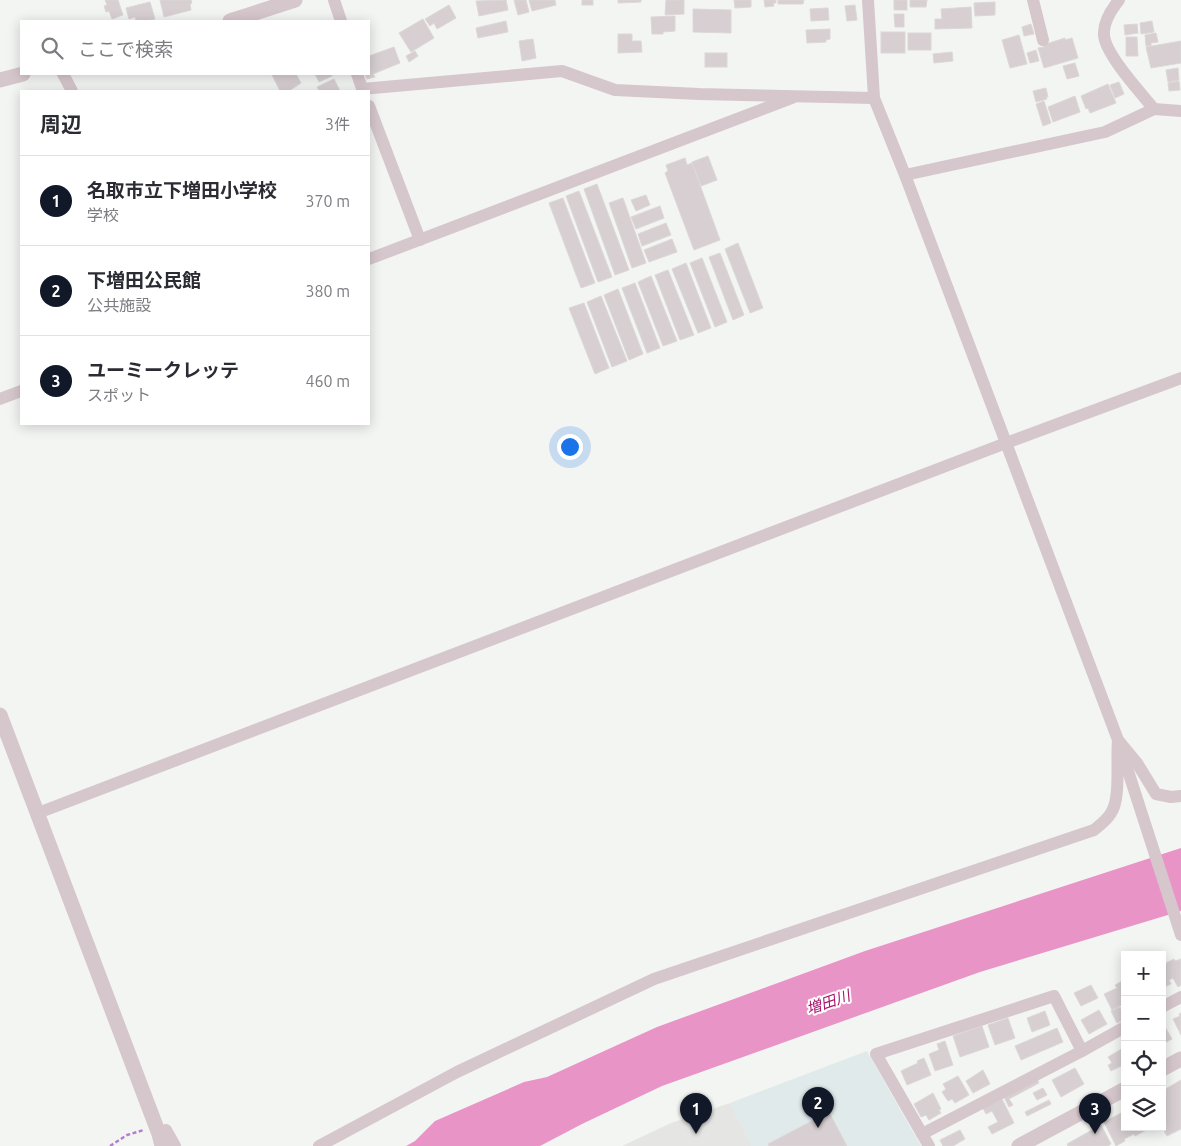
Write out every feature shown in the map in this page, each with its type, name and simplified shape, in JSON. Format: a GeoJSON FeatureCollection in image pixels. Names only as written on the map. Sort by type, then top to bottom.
{"type":"FeatureCollection","features":[{"type":"Feature","properties":{"kind":"street"},"geometry":{"type":"LineString","coordinates":[[233,20],[295,0]]}},
{"type":"Feature","properties":{"kind":"street"},"geometry":{"type":"LineString","coordinates":[[334,0],[341,20]]}},
{"type":"Feature","properties":{"kind":"street"},"geometry":{"type":"LineString","coordinates":[[868,0],[874,98],[905,175],[1118,740],[1180,934]]}},
{"type":"Feature","properties":{"kind":"street"},"geometry":{"type":"LineString","coordinates":[[1033,0],[1043,40]]}},
{"type":"Feature","properties":{"kind":"street"},"geometry":{"type":"LineString","coordinates":[[1119,0],[1105,21],[1104,35],[1107,48],[1154,109]]}},
{"type":"Feature","properties":{"kind":"street"},"geometry":{"type":"LineString","coordinates":[[357,75],[363,90],[562,71],[615,90],[874,98]]}},
{"type":"Feature","properties":{"kind":"street"},"geometry":{"type":"LineString","coordinates":[[0,80],[20,75]]}},
{"type":"Feature","properties":{"kind":"street"},"geometry":{"type":"LineString","coordinates":[[64,75],[71,90]]}},
{"type":"Feature","properties":{"kind":"street"},"geometry":{"type":"LineString","coordinates":[[370,259],[798,96]]}},
{"type":"Feature","properties":{"kind":"street"},"geometry":{"type":"LineString","coordinates":[[370,109],[420,240]]}},
{"type":"Feature","properties":{"kind":"street"},"geometry":{"type":"LineString","coordinates":[[905,175],[1105,132],[1154,109],[1181,111]]}},
{"type":"Feature","properties":{"kind":"street"},"geometry":{"type":"LineString","coordinates":[[38,813],[1181,378]]}},
{"type":"Feature","properties":{"kind":"street"},"geometry":{"type":"LineString","coordinates":[[0,399],[20,390]]}},
{"type":"Feature","properties":{"kind":"street"},"geometry":{"type":"LineString","coordinates":[[0,715],[159,1135],[166,1130],[175,1146]]}},
{"type":"Feature","properties":{"kind":"street"},"geometry":{"type":"LineString","coordinates":[[1118,740],[1137,763],[1156,794],[1172,797],[1181,796]]}},
{"type":"Feature","properties":{"kind":"street"},"geometry":{"type":"LineString","coordinates":[[319,1146],[457,1072],[654,979],[1094,830],[1111,814],[1117,801],[1116,758],[1118,740]]}},
{"type":"Feature","properties":{"kind":"street"},"geometry":{"type":"LineString","coordinates":[[929,1146],[876,1054],[1054,996],[1082,1051]]}},
{"type":"Feature","properties":{"kind":"street"},"geometry":{"type":"LineString","coordinates":[[1166,1005],[1181,997]]}},
{"type":"Feature","properties":{"kind":"street"},"geometry":{"type":"LineString","coordinates":[[922,1134],[1121,1029]]}},
{"type":"Feature","properties":{"kind":"street"},"geometry":{"type":"LineString","coordinates":[[1166,1067],[1181,1059]]}},
{"type":"Feature","properties":{"kind":"street"},"geometry":{"type":"LineString","coordinates":[[1019,1146],[1121,1091]]}},
{"type":"Feature","properties":{"kind":"path"},"geometry":{"type":"LineString","coordinates":[[110,1146],[127,1135],[159,1135]]}},
{"type":"Feature","properties":{"kind":"shaded area"},"geometry":{"type":"Polygon","coordinates":[[[867,1051],[921,1146],[752,1146],[730,1103],[867,1051]]]}},
{"type":"Feature","properties":{"kind":"shaded area"},"geometry":{"type":"Polygon","coordinates":[[[730,1103],[752,1146],[622,1146],[671,1123],[730,1103]]]}},
{"type":"Feature","properties":{"kind":"water","name":"増田川"},"geometry":{"type":"Polygon","coordinates":[[[1181,848],[1181,911],[980,972],[662,1086],[540,1146],[406,1146],[415,1141],[435,1121],[524,1082],[547,1077],[657,1027],[865,951],[1181,848]]]}},
{"type":"Feature","properties":{"kind":"building"},"geometry":{"type":"Polygon","coordinates":[[[105,0],[118,0],[123,15],[112,19],[109,11],[106,12],[104,6],[107,5],[105,0]]]}},
{"type":"Feature","properties":{"kind":"building"},"geometry":{"type":"Polygon","coordinates":[[[160,0],[191,0],[191,10],[164,17],[160,0]]]}},
{"type":"Feature","properties":{"kind":"building"},"geometry":{"type":"Polygon","coordinates":[[[506,0],[508,10],[479,16],[476,1],[506,0]]]}},
{"type":"Feature","properties":{"kind":"building"},"geometry":{"type":"Polygon","coordinates":[[[514,0],[526,0],[529,12],[518,15],[514,0]]]}},
{"type":"Feature","properties":{"kind":"building"},"geometry":{"type":"Polygon","coordinates":[[[529,0],[555,0],[556,5],[532,11],[529,0]]]}},
{"type":"Feature","properties":{"kind":"building"},"geometry":{"type":"Polygon","coordinates":[[[582,0],[593,0],[593,5],[582,5],[582,0]]]}},
{"type":"Feature","properties":{"kind":"building"},"geometry":{"type":"Polygon","coordinates":[[[618,0],[641,0],[641,2],[618,3],[618,0]]]}},
{"type":"Feature","properties":{"kind":"building"},"geometry":{"type":"Polygon","coordinates":[[[666,0],[684,0],[684,14],[665,15],[666,0]]]}},
{"type":"Feature","properties":{"kind":"building"},"geometry":{"type":"Polygon","coordinates":[[[734,0],[751,0],[751,7],[735,8],[734,0]]]}},
{"type":"Feature","properties":{"kind":"building"},"geometry":{"type":"Polygon","coordinates":[[[764,0],[776,0],[776,3],[773,3],[774,6],[765,7],[764,0]]]}},
{"type":"Feature","properties":{"kind":"building"},"geometry":{"type":"Polygon","coordinates":[[[778,0],[804,0],[803,4],[778,4],[778,0]]]}},
{"type":"Feature","properties":{"kind":"building"},"geometry":{"type":"Polygon","coordinates":[[[894,0],[907,0],[907,10],[894,10],[894,0]]]}},
{"type":"Feature","properties":{"kind":"building"},"geometry":{"type":"Polygon","coordinates":[[[910,0],[927,0],[926,7],[910,7],[910,0]]]}},
{"type":"Feature","properties":{"kind":"building"},"geometry":{"type":"Polygon","coordinates":[[[150,2],[155,19],[136,20],[135,17],[129,19],[126,8],[150,2]]]}},
{"type":"Feature","properties":{"kind":"building"},"geometry":{"type":"Polygon","coordinates":[[[995,2],[995,15],[975,16],[974,3],[995,2]]]}},
{"type":"Feature","properties":{"kind":"building"},"geometry":{"type":"Polygon","coordinates":[[[449,5],[456,18],[437,29],[434,23],[430,26],[425,19],[449,5]]]}},
{"type":"Feature","properties":{"kind":"building"},"geometry":{"type":"Polygon","coordinates":[[[855,5],[857,20],[847,21],[845,6],[855,5]]]}},
{"type":"Feature","properties":{"kind":"building"},"geometry":{"type":"Polygon","coordinates":[[[971,7],[972,28],[935,29],[935,19],[942,19],[941,9],[971,7]]]}},
{"type":"Feature","properties":{"kind":"building"},"geometry":{"type":"Polygon","coordinates":[[[828,8],[829,20],[811,21],[810,9],[828,8]]]}},
{"type":"Feature","properties":{"kind":"building"},"geometry":{"type":"Polygon","coordinates":[[[693,9],[731,10],[731,33],[693,32],[693,9]]]}},
{"type":"Feature","properties":{"kind":"building"},"geometry":{"type":"Polygon","coordinates":[[[894,14],[904,14],[904,27],[895,27],[894,14]]]}},
{"type":"Feature","properties":{"kind":"building"},"geometry":{"type":"Polygon","coordinates":[[[675,16],[675,31],[652,34],[651,17],[675,16]]]}},
{"type":"Feature","properties":{"kind":"building"},"geometry":{"type":"Polygon","coordinates":[[[423,19],[434,38],[411,52],[399,33],[423,19]]]}},
{"type":"Feature","properties":{"kind":"building"},"geometry":{"type":"Polygon","coordinates":[[[506,21],[508,32],[478,38],[476,28],[506,21]]]}},
{"type":"Feature","properties":{"kind":"building"},"geometry":{"type":"Polygon","coordinates":[[[1152,21],[1154,32],[1141,34],[1140,23],[1152,21]]]}},
{"type":"Feature","properties":{"kind":"building"},"geometry":{"type":"Polygon","coordinates":[[[1031,24],[1034,34],[1024,36],[1022,27],[1031,24]]]}},
{"type":"Feature","properties":{"kind":"building"},"geometry":{"type":"Polygon","coordinates":[[[1137,24],[1138,33],[1125,35],[1124,25],[1137,24]]]}},
{"type":"Feature","properties":{"kind":"building"},"geometry":{"type":"Polygon","coordinates":[[[830,29],[830,39],[826,40],[826,42],[807,43],[806,30],[830,29]]]}},
{"type":"Feature","properties":{"kind":"building"},"geometry":{"type":"Polygon","coordinates":[[[881,32],[905,32],[905,53],[881,53],[881,32]]]}},
{"type":"Feature","properties":{"kind":"building"},"geometry":{"type":"Polygon","coordinates":[[[908,33],[931,33],[931,50],[908,50],[908,33]]]}},
{"type":"Feature","properties":{"kind":"building"},"geometry":{"type":"Polygon","coordinates":[[[1156,33],[1158,42],[1151,43],[1151,46],[1146,46],[1145,35],[1156,33]]]}},
{"type":"Feature","properties":{"kind":"building"},"geometry":{"type":"Polygon","coordinates":[[[618,34],[632,34],[632,41],[641,41],[642,52],[618,53],[618,34]]]}},
{"type":"Feature","properties":{"kind":"building"},"geometry":{"type":"Polygon","coordinates":[[[1019,35],[1027,64],[1010,68],[1002,40],[1019,35]]]}},
{"type":"Feature","properties":{"kind":"building"},"geometry":{"type":"Polygon","coordinates":[[[1126,37],[1137,37],[1138,56],[1126,56],[1126,37]]]}},
{"type":"Feature","properties":{"kind":"building"},"geometry":{"type":"Polygon","coordinates":[[[1065,38],[1065,40],[1072,38],[1078,58],[1044,68],[1038,48],[1065,38]]]}},
{"type":"Feature","properties":{"kind":"building"},"geometry":{"type":"Polygon","coordinates":[[[533,39],[536,58],[522,61],[519,41],[533,39]]]}},
{"type":"Feature","properties":{"kind":"building"},"geometry":{"type":"Polygon","coordinates":[[[1181,41],[1181,63],[1151,68],[1146,47],[1181,41]]]}},
{"type":"Feature","properties":{"kind":"building"},"geometry":{"type":"Polygon","coordinates":[[[394,47],[400,63],[373,74],[375,77],[367,79],[365,75],[370,75],[370,56],[394,47]]]}},
{"type":"Feature","properties":{"kind":"building"},"geometry":{"type":"Polygon","coordinates":[[[1036,50],[1039,61],[1030,63],[1027,53],[1036,50]]]}},
{"type":"Feature","properties":{"kind":"building"},"geometry":{"type":"Polygon","coordinates":[[[415,51],[418,56],[409,62],[406,56],[415,51]]]}},
{"type":"Feature","properties":{"kind":"building"},"geometry":{"type":"Polygon","coordinates":[[[952,52],[953,61],[934,63],[933,54],[952,52]]]}},
{"type":"Feature","properties":{"kind":"building"},"geometry":{"type":"Polygon","coordinates":[[[705,53],[727,53],[727,67],[705,67],[705,53]]]}},
{"type":"Feature","properties":{"kind":"building"},"geometry":{"type":"Polygon","coordinates":[[[1075,63],[1079,76],[1067,79],[1063,66],[1075,63]]]}},
{"type":"Feature","properties":{"kind":"building"},"geometry":{"type":"Polygon","coordinates":[[[1178,68],[1179,80],[1168,82],[1166,70],[1178,68]]]}},
{"type":"Feature","properties":{"kind":"building"},"geometry":{"type":"Polygon","coordinates":[[[272,75],[297,75],[301,83],[290,90],[280,90],[272,75]]]}},
{"type":"Feature","properties":{"kind":"building"},"geometry":{"type":"Polygon","coordinates":[[[316,75],[332,75],[332,76],[319,82],[316,75]]]}},
{"type":"Feature","properties":{"kind":"building"},"geometry":{"type":"Polygon","coordinates":[[[334,79],[340,90],[318,90],[317,87],[334,79]]]}},
{"type":"Feature","properties":{"kind":"building"},"geometry":{"type":"Polygon","coordinates":[[[1179,81],[1180,90],[1169,91],[1168,83],[1179,81]]]}},
{"type":"Feature","properties":{"kind":"building"},"geometry":{"type":"Polygon","coordinates":[[[1119,82],[1124,94],[1115,98],[1110,85],[1119,82]]]}},
{"type":"Feature","properties":{"kind":"building"},"geometry":{"type":"Polygon","coordinates":[[[1108,84],[1116,103],[1090,113],[1088,108],[1086,109],[1081,96],[1108,84]]]}},
{"type":"Feature","properties":{"kind":"building"},"geometry":{"type":"Polygon","coordinates":[[[1046,88],[1047,99],[1036,102],[1033,91],[1046,88]]]}},
{"type":"Feature","properties":{"kind":"building"},"geometry":{"type":"Polygon","coordinates":[[[1075,96],[1080,112],[1053,122],[1048,107],[1075,96]]]}},
{"type":"Feature","properties":{"kind":"building"},"geometry":{"type":"Polygon","coordinates":[[[1044,101],[1051,123],[1043,126],[1036,104],[1044,101]]]}},
{"type":"Feature","properties":{"kind":"building"},"geometry":{"type":"Polygon","coordinates":[[[708,156],[717,180],[701,186],[692,162],[708,156]]]}},
{"type":"Feature","properties":{"kind":"building"},"geometry":{"type":"Polygon","coordinates":[[[685,158],[687,165],[692,163],[720,240],[694,250],[665,173],[668,171],[666,165],[685,158]]]}},
{"type":"Feature","properties":{"kind":"building"},"geometry":{"type":"Polygon","coordinates":[[[597,184],[629,270],[615,275],[584,189],[597,184]]]}},
{"type":"Feature","properties":{"kind":"building"},"geometry":{"type":"Polygon","coordinates":[[[579,191],[612,277],[598,282],[566,196],[579,191]]]}},
{"type":"Feature","properties":{"kind":"building"},"geometry":{"type":"Polygon","coordinates":[[[646,195],[650,205],[636,211],[631,200],[646,195]]]}},
{"type":"Feature","properties":{"kind":"building"},"geometry":{"type":"Polygon","coordinates":[[[563,198],[595,283],[581,288],[549,203],[563,198]]]}},
{"type":"Feature","properties":{"kind":"building"},"geometry":{"type":"Polygon","coordinates":[[[623,198],[646,263],[632,268],[609,203],[623,198]]]}},
{"type":"Feature","properties":{"kind":"building"},"geometry":{"type":"Polygon","coordinates":[[[660,206],[664,218],[636,229],[631,217],[660,206]]]}},
{"type":"Feature","properties":{"kind":"building"},"geometry":{"type":"Polygon","coordinates":[[[666,223],[671,235],[642,246],[638,234],[666,223]]]}},
{"type":"Feature","properties":{"kind":"building"},"geometry":{"type":"Polygon","coordinates":[[[672,239],[677,252],[649,262],[644,250],[672,239]]]}},
{"type":"Feature","properties":{"kind":"building"},"geometry":{"type":"Polygon","coordinates":[[[738,243],[763,308],[750,313],[725,249],[738,243]]]}},
{"type":"Feature","properties":{"kind":"building"},"geometry":{"type":"Polygon","coordinates":[[[720,253],[744,315],[733,320],[709,257],[720,253]]]}},
{"type":"Feature","properties":{"kind":"building"},"geometry":{"type":"Polygon","coordinates":[[[702,258],[727,322],[715,327],[690,263],[702,258]]]}},
{"type":"Feature","properties":{"kind":"building"},"geometry":{"type":"Polygon","coordinates":[[[686,263],[711,328],[698,333],[672,269],[686,263]]]}},
{"type":"Feature","properties":{"kind":"building"},"geometry":{"type":"Polygon","coordinates":[[[668,270],[694,335],[680,340],[655,275],[668,270]]]}},
{"type":"Feature","properties":{"kind":"building"},"geometry":{"type":"Polygon","coordinates":[[[651,276],[677,341],[663,346],[638,282],[651,276]]]}},
{"type":"Feature","properties":{"kind":"building"},"geometry":{"type":"Polygon","coordinates":[[[635,283],[660,348],[647,353],[622,288],[635,283]]]}},
{"type":"Feature","properties":{"kind":"building"},"geometry":{"type":"Polygon","coordinates":[[[618,289],[643,354],[629,360],[604,295],[618,289]]]}},
{"type":"Feature","properties":{"kind":"building"},"geometry":{"type":"Polygon","coordinates":[[[601,296],[627,361],[612,367],[587,302],[601,296]]]}},
{"type":"Feature","properties":{"kind":"building"},"geometry":{"type":"Polygon","coordinates":[[[584,303],[609,368],[595,374],[569,308],[584,303]]]}},
{"type":"Feature","properties":{"kind":"building"},"geometry":{"type":"Polygon","coordinates":[[[1174,959],[1175,961],[1181,959],[1181,985],[1178,987],[1173,978],[1169,980],[1171,984],[1166,986],[1166,963],[1174,959]]]}},
{"type":"Feature","properties":{"kind":"building"},"geometry":{"type":"Polygon","coordinates":[[[1121,982],[1121,1005],[1112,1010],[1104,994],[1117,988],[1115,985],[1121,982]]]}},
{"type":"Feature","properties":{"kind":"building"},"geometry":{"type":"Polygon","coordinates":[[[1091,985],[1098,998],[1081,1006],[1074,993],[1091,985]]]}},
{"type":"Feature","properties":{"kind":"building"},"geometry":{"type":"Polygon","coordinates":[[[1120,1007],[1121,1021],[1117,1023],[1111,1011],[1120,1007]]]}},
{"type":"Feature","properties":{"kind":"building"},"geometry":{"type":"Polygon","coordinates":[[[1099,1010],[1107,1024],[1089,1034],[1081,1020],[1099,1010]]]}},
{"type":"Feature","properties":{"kind":"building"},"geometry":{"type":"Polygon","coordinates":[[[1045,1011],[1050,1025],[1032,1032],[1027,1018],[1045,1011]]]}},
{"type":"Feature","properties":{"kind":"building"},"geometry":{"type":"Polygon","coordinates":[[[1181,1013],[1181,1035],[1173,1019],[1180,1016],[1179,1014],[1181,1013]]]}},
{"type":"Feature","properties":{"kind":"building"},"geometry":{"type":"Polygon","coordinates":[[[1008,1018],[1015,1038],[995,1045],[988,1025],[1008,1018]]]}},
{"type":"Feature","properties":{"kind":"building"},"geometry":{"type":"Polygon","coordinates":[[[982,1026],[989,1047],[960,1057],[953,1036],[982,1026]]]}},
{"type":"Feature","properties":{"kind":"building"},"geometry":{"type":"Polygon","coordinates":[[[1057,1028],[1063,1042],[1021,1060],[1015,1046],[1057,1028]]]}},
{"type":"Feature","properties":{"kind":"building"},"geometry":{"type":"Polygon","coordinates":[[[1166,1028],[1172,1039],[1166,1042],[1166,1028]]]}},
{"type":"Feature","properties":{"kind":"building"},"geometry":{"type":"Polygon","coordinates":[[[945,1041],[953,1065],[935,1071],[929,1054],[939,1050],[937,1044],[945,1041]]]}},
{"type":"Feature","properties":{"kind":"building"},"geometry":{"type":"Polygon","coordinates":[[[1121,1049],[1121,1066],[1111,1071],[1108,1065],[1112,1063],[1108,1057],[1121,1049]]]}},
{"type":"Feature","properties":{"kind":"building"},"geometry":{"type":"Polygon","coordinates":[[[924,1058],[931,1075],[907,1085],[901,1071],[924,1058]]]}},
{"type":"Feature","properties":{"kind":"building"},"geometry":{"type":"Polygon","coordinates":[[[1075,1068],[1084,1084],[1061,1097],[1052,1080],[1075,1068]]]}},
{"type":"Feature","properties":{"kind":"building"},"geometry":{"type":"Polygon","coordinates":[[[983,1070],[990,1084],[973,1093],[966,1081],[983,1070]]]}},
{"type":"Feature","properties":{"kind":"building"},"geometry":{"type":"Polygon","coordinates":[[[958,1076],[969,1095],[955,1103],[952,1099],[948,1101],[942,1092],[946,1089],[943,1084],[958,1076]]]}},
{"type":"Feature","properties":{"kind":"building"},"geometry":{"type":"Polygon","coordinates":[[[1037,1079],[1039,1083],[1009,1099],[1013,1105],[1009,1107],[1004,1097],[1037,1079]]]}},
{"type":"Feature","properties":{"kind":"building"},"geometry":{"type":"Polygon","coordinates":[[[1181,1080],[1181,1129],[1167,1136],[1164,1131],[1166,1131],[1166,1089],[1181,1080]]]}},
{"type":"Feature","properties":{"kind":"building"},"geometry":{"type":"Polygon","coordinates":[[[1043,1088],[1047,1095],[1037,1100],[1033,1093],[1043,1088]]]}},
{"type":"Feature","properties":{"kind":"building"},"geometry":{"type":"Polygon","coordinates":[[[933,1093],[941,1113],[929,1120],[926,1115],[921,1117],[914,1104],[933,1093]]]}},
{"type":"Feature","properties":{"kind":"building"},"geometry":{"type":"Polygon","coordinates":[[[1002,1099],[1014,1123],[992,1134],[988,1127],[998,1122],[992,1111],[986,1114],[983,1108],[1002,1099]]]}},
{"type":"Feature","properties":{"kind":"building"},"geometry":{"type":"Polygon","coordinates":[[[1049,1100],[1051,1104],[1027,1116],[1025,1112],[1049,1100]]]}},
{"type":"Feature","properties":{"kind":"building"},"geometry":{"type":"Polygon","coordinates":[[[829,1112],[847,1146],[769,1146],[768,1144],[829,1112]]]}},
{"type":"Feature","properties":{"kind":"building"},"geometry":{"type":"Polygon","coordinates":[[[1121,1113],[1121,1131],[1144,1131],[1124,1139],[1125,1141],[1116,1146],[1104,1122],[1121,1113]]]}},
{"type":"Feature","properties":{"kind":"building"},"geometry":{"type":"Polygon","coordinates":[[[1101,1125],[1111,1144],[1108,1146],[1068,1146],[1067,1144],[1101,1125]]]}},
{"type":"Feature","properties":{"kind":"building"},"geometry":{"type":"Polygon","coordinates":[[[960,1130],[965,1139],[953,1146],[943,1146],[940,1140],[960,1130]]]}},
{"type":"Feature","properties":{"kind":"place","name":"下増田公民館"},"geometry":{"type":"Point","coordinates":[818,1128]}},
{"type":"Feature","properties":{"kind":"place","name":"名取市立下増田小学校"},"geometry":{"type":"Point","coordinates":[696,1134]}},
{"type":"Feature","properties":{"kind":"place","name":"ユーミークレッテ"},"geometry":{"type":"Point","coordinates":[1095,1134]}}]}
